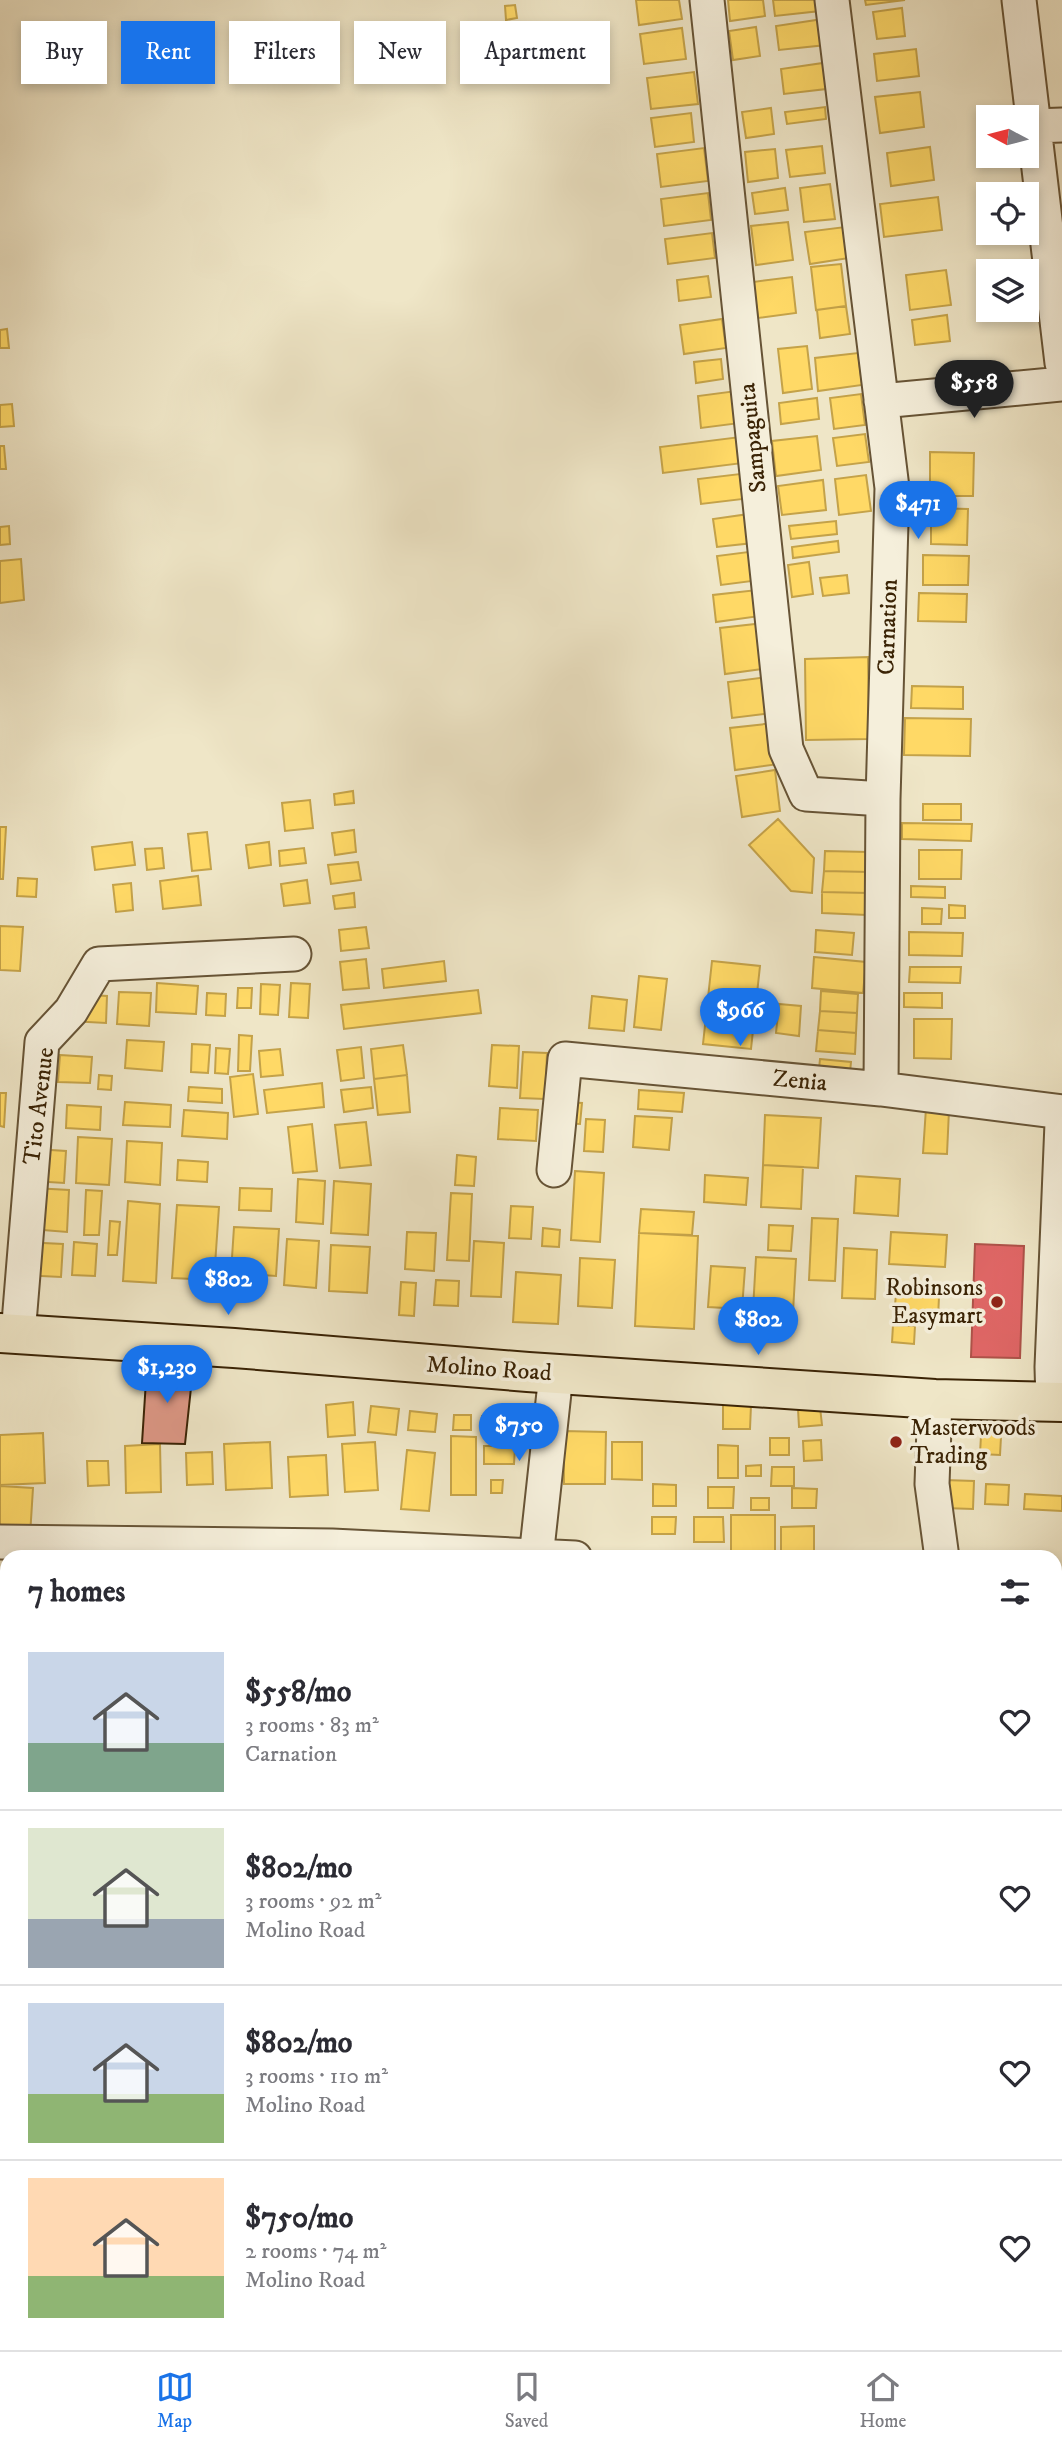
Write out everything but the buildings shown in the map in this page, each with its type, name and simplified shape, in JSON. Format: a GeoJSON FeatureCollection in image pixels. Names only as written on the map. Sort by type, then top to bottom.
{"type":"FeatureCollection","features":[{"type":"Feature","properties":{"kind":"main road","name":"Molino Road"},"geometry":{"type":"LineString","coordinates":[[9,1334],[935,1399],[1057,1402]]}},
{"type":"Feature","properties":{"kind":"street","name":"Sampaguita"},"geometry":{"type":"LineString","coordinates":[[707,0],[786,749],[806,794],[883,799]]}},
{"type":"Feature","properties":{"kind":"street","name":"Carnation"},"geometry":{"type":"LineString","coordinates":[[832,0],[892,488],[883,799],[881,1089]]}},
{"type":"Feature","properties":{"kind":"street"},"geometry":{"type":"LineString","coordinates":[[1019,0],[1048,125],[1062,363]]}},
{"type":"Feature","properties":{"kind":"street"},"geometry":{"type":"LineString","coordinates":[[881,401],[1062,384]]}},
{"type":"Feature","properties":{"kind":"street","name":"Tito Avenue"},"geometry":{"type":"LineString","coordinates":[[9,1334],[42,1042],[71,1011],[99,964],[294,954]]}},
{"type":"Feature","properties":{"kind":"street","name":"Zenia"},"geometry":{"type":"LineString","coordinates":[[554,1170],[565,1059],[881,1089],[1062,1112]]}},
{"type":"Feature","properties":{"kind":"street"},"geometry":{"type":"LineString","coordinates":[[1057,1402],[1052,1367],[1062,1123]]}},
{"type":"Feature","properties":{"kind":"street"},"geometry":{"type":"LineString","coordinates":[[537,1550],[556,1374]]}},
{"type":"Feature","properties":{"kind":"street"},"geometry":{"type":"LineString","coordinates":[[935,1399],[932,1484],[941,1550]]}},
{"type":"Feature","properties":{"kind":"street"},"geometry":{"type":"LineString","coordinates":[[0,1542],[124,1550]]}},
{"type":"Feature","properties":{"kind":"place","name":"Robinsons Easymart"},"geometry":{"type":"Point","coordinates":[997,1302]}},
{"type":"Feature","properties":{"kind":"place","name":"Masterwoods Trading"},"geometry":{"type":"Point","coordinates":[896,1442]}}]}
